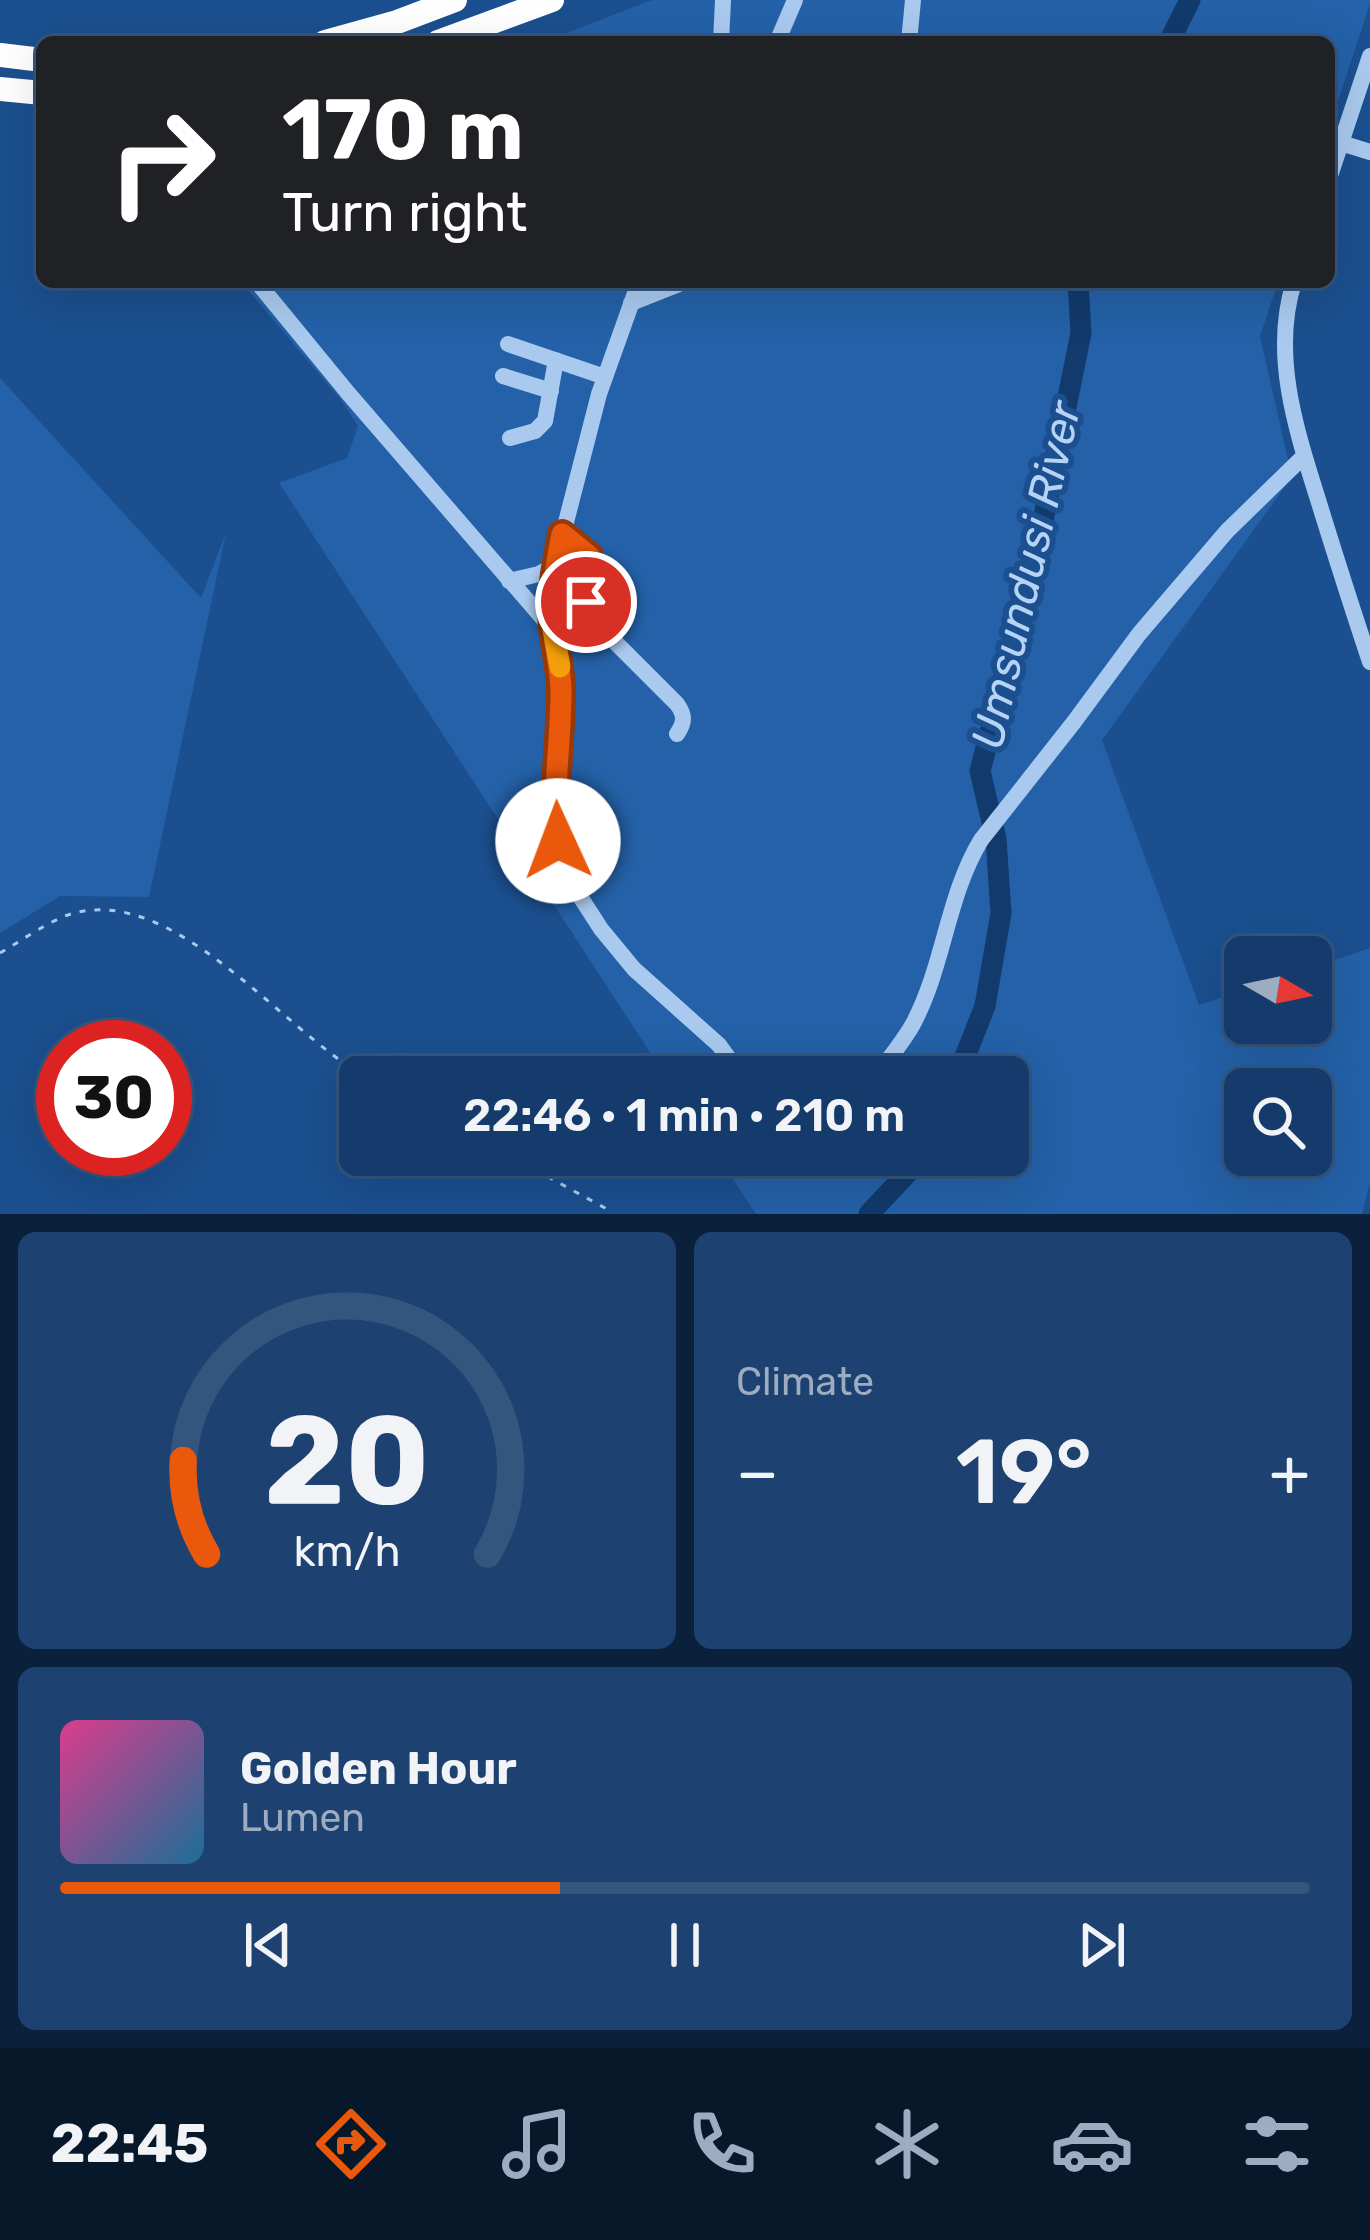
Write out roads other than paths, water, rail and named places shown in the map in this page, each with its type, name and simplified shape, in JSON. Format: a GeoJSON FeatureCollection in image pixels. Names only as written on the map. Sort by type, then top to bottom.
{"type":"FeatureCollection","features":[{"type":"Feature","properties":{"kind":"highway"},"geometry":{"type":"LineString","coordinates":[[347,36],[455,0]]}},
{"type":"Feature","properties":{"kind":"highway"},"geometry":{"type":"LineString","coordinates":[[454,36],[552,0]]}},
{"type":"Feature","properties":{"kind":"highway"},"geometry":{"type":"LineString","coordinates":[[0,55],[36,60]]}},
{"type":"Feature","properties":{"kind":"highway"},"geometry":{"type":"LineString","coordinates":[[0,89],[36,92]]}},
{"type":"Feature","properties":{"kind":"street"},"geometry":{"type":"LineString","coordinates":[[721,36],[723,0]]}},
{"type":"Feature","properties":{"kind":"street"},"geometry":{"type":"LineString","coordinates":[[779,36],[795,0]]}},
{"type":"Feature","properties":{"kind":"street"},"geometry":{"type":"LineString","coordinates":[[910,36],[913,0]]}},
{"type":"Feature","properties":{"kind":"street"},"geometry":{"type":"LineString","coordinates":[[1335,162],[1370,56]]}},
{"type":"Feature","properties":{"kind":"street"},"geometry":{"type":"LineString","coordinates":[[1342,142],[1370,152]]}},
{"type":"Feature","properties":{"kind":"street"},"geometry":{"type":"LineString","coordinates":[[262,288],[347,394],[553,629]]}},
{"type":"Feature","properties":{"kind":"street"},"geometry":{"type":"LineString","coordinates":[[637,288],[605,377],[555,565],[553,629],[561,695],[555,817],[570,881],[601,929],[634,969],[726,1056]]}},
{"type":"Feature","properties":{"kind":"street"},"geometry":{"type":"LineString","coordinates":[[632,303],[669,288]]}},
{"type":"Feature","properties":{"kind":"street"},"geometry":{"type":"LineString","coordinates":[[1292,288],[1284,343],[1304,457],[1370,662]]}},
{"type":"Feature","properties":{"kind":"street"},"geometry":{"type":"LineString","coordinates":[[508,344],[605,377]]}},
{"type":"Feature","properties":{"kind":"street"},"geometry":{"type":"LineString","coordinates":[[510,438],[545,422],[556,360]]}},
{"type":"Feature","properties":{"kind":"street"},"geometry":{"type":"LineString","coordinates":[[503,376],[551,391]]}},
{"type":"Feature","properties":{"kind":"street"},"geometry":{"type":"LineString","coordinates":[[890,1056],[913,1023],[968,861],[981,840],[1138,634],[1227,531],[1304,457]]}},
{"type":"Feature","properties":{"kind":"street"},"geometry":{"type":"LineString","coordinates":[[562,534],[589,556],[586,615],[677,704],[684,721],[676,734]]}},
{"type":"Feature","properties":{"kind":"street"},"geometry":{"type":"LineString","coordinates":[[509,581],[555,565]]}},
{"type":"Feature","properties":{"kind":"waterway"},"geometry":{"type":"LineString","coordinates":[[1172,36],[1190,0]]}},
{"type":"Feature","properties":{"kind":"waterway","name":"Umsundusi River"},"geometry":{"type":"LineString","coordinates":[[965,1056],[985,1006],[1001,913],[996,839],[980,771],[1034,565],[1081,333],[1078,288]]}},
{"type":"Feature","properties":{"kind":"waterway","name":"Umsundusi River"},"geometry":{"type":"LineString","coordinates":[[869,1214],[905,1176]]}}]}
